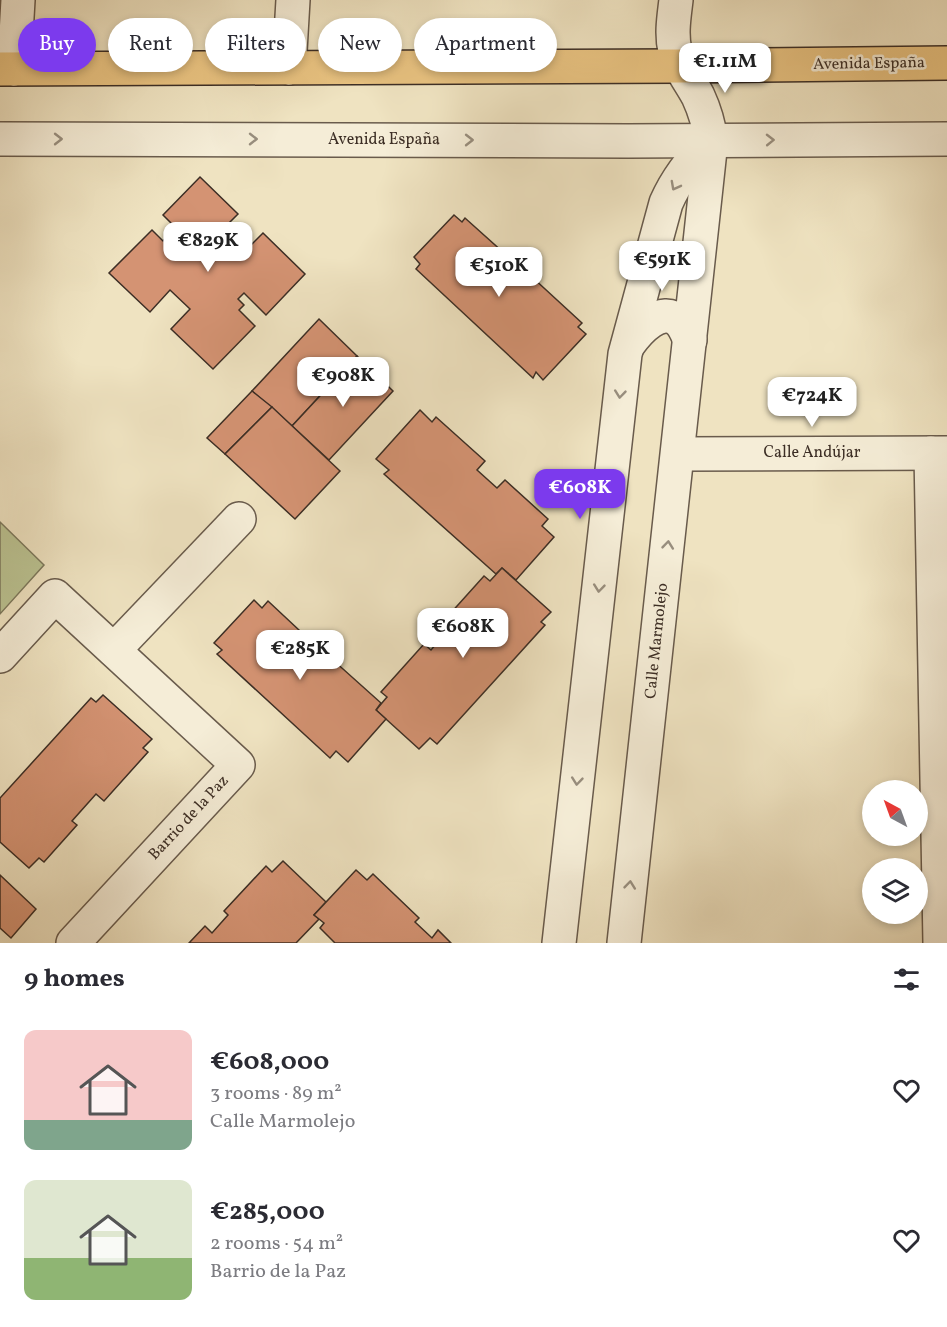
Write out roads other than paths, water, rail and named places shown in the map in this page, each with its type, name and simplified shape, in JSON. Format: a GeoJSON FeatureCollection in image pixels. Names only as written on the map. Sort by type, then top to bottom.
{"type":"FeatureCollection","features":[{"type":"Feature","properties":{"kind":"main road","name":"Avenida España"},"geometry":{"type":"LineString","coordinates":[[306,68],[947,63]]}},
{"type":"Feature","properties":{"kind":"main road","name":"Avenida España"},"geometry":{"type":"LineString","coordinates":[[7,69],[205,68]]}},
{"type":"Feature","properties":{"kind":"street"},"geometry":{"type":"LineString","coordinates":[[7,69],[18,0]]}},
{"type":"Feature","properties":{"kind":"street"},"geometry":{"type":"LineString","coordinates":[[292,18],[293,0]]}},
{"type":"Feature","properties":{"kind":"street","name":"Calle Marmolejo"},"geometry":{"type":"LineString","coordinates":[[624,943],[711,141],[706,114],[675,52],[673,37],[676,0]]}},
{"type":"Feature","properties":{"kind":"street","name":"Avenida España"},"geometry":{"type":"LineString","coordinates":[[0,139],[711,141],[947,139]]}},
{"type":"Feature","properties":{"kind":"street"},"geometry":{"type":"LineString","coordinates":[[559,943],[625,354],[666,203],[680,175],[711,141]]}},
{"type":"Feature","properties":{"kind":"street"},"geometry":{"type":"LineString","coordinates":[[628,345],[643,326],[652,320],[666,317],[680,322],[690,340]]}},
{"type":"Feature","properties":{"kind":"street"},"geometry":{"type":"LineString","coordinates":[[939,453],[940,943]]}},
{"type":"Feature","properties":{"kind":"street","name":"Calle Andújar"},"geometry":{"type":"LineString","coordinates":[[678,454],[939,453]]}},
{"type":"Feature","properties":{"kind":"street"},"geometry":{"type":"LineString","coordinates":[[114,650],[239,519]]}},
{"type":"Feature","properties":{"kind":"street","name":"Barrio de la Paz"},"geometry":{"type":"LineString","coordinates":[[0,657],[55,596],[238,765],[73,943]]}}]}
